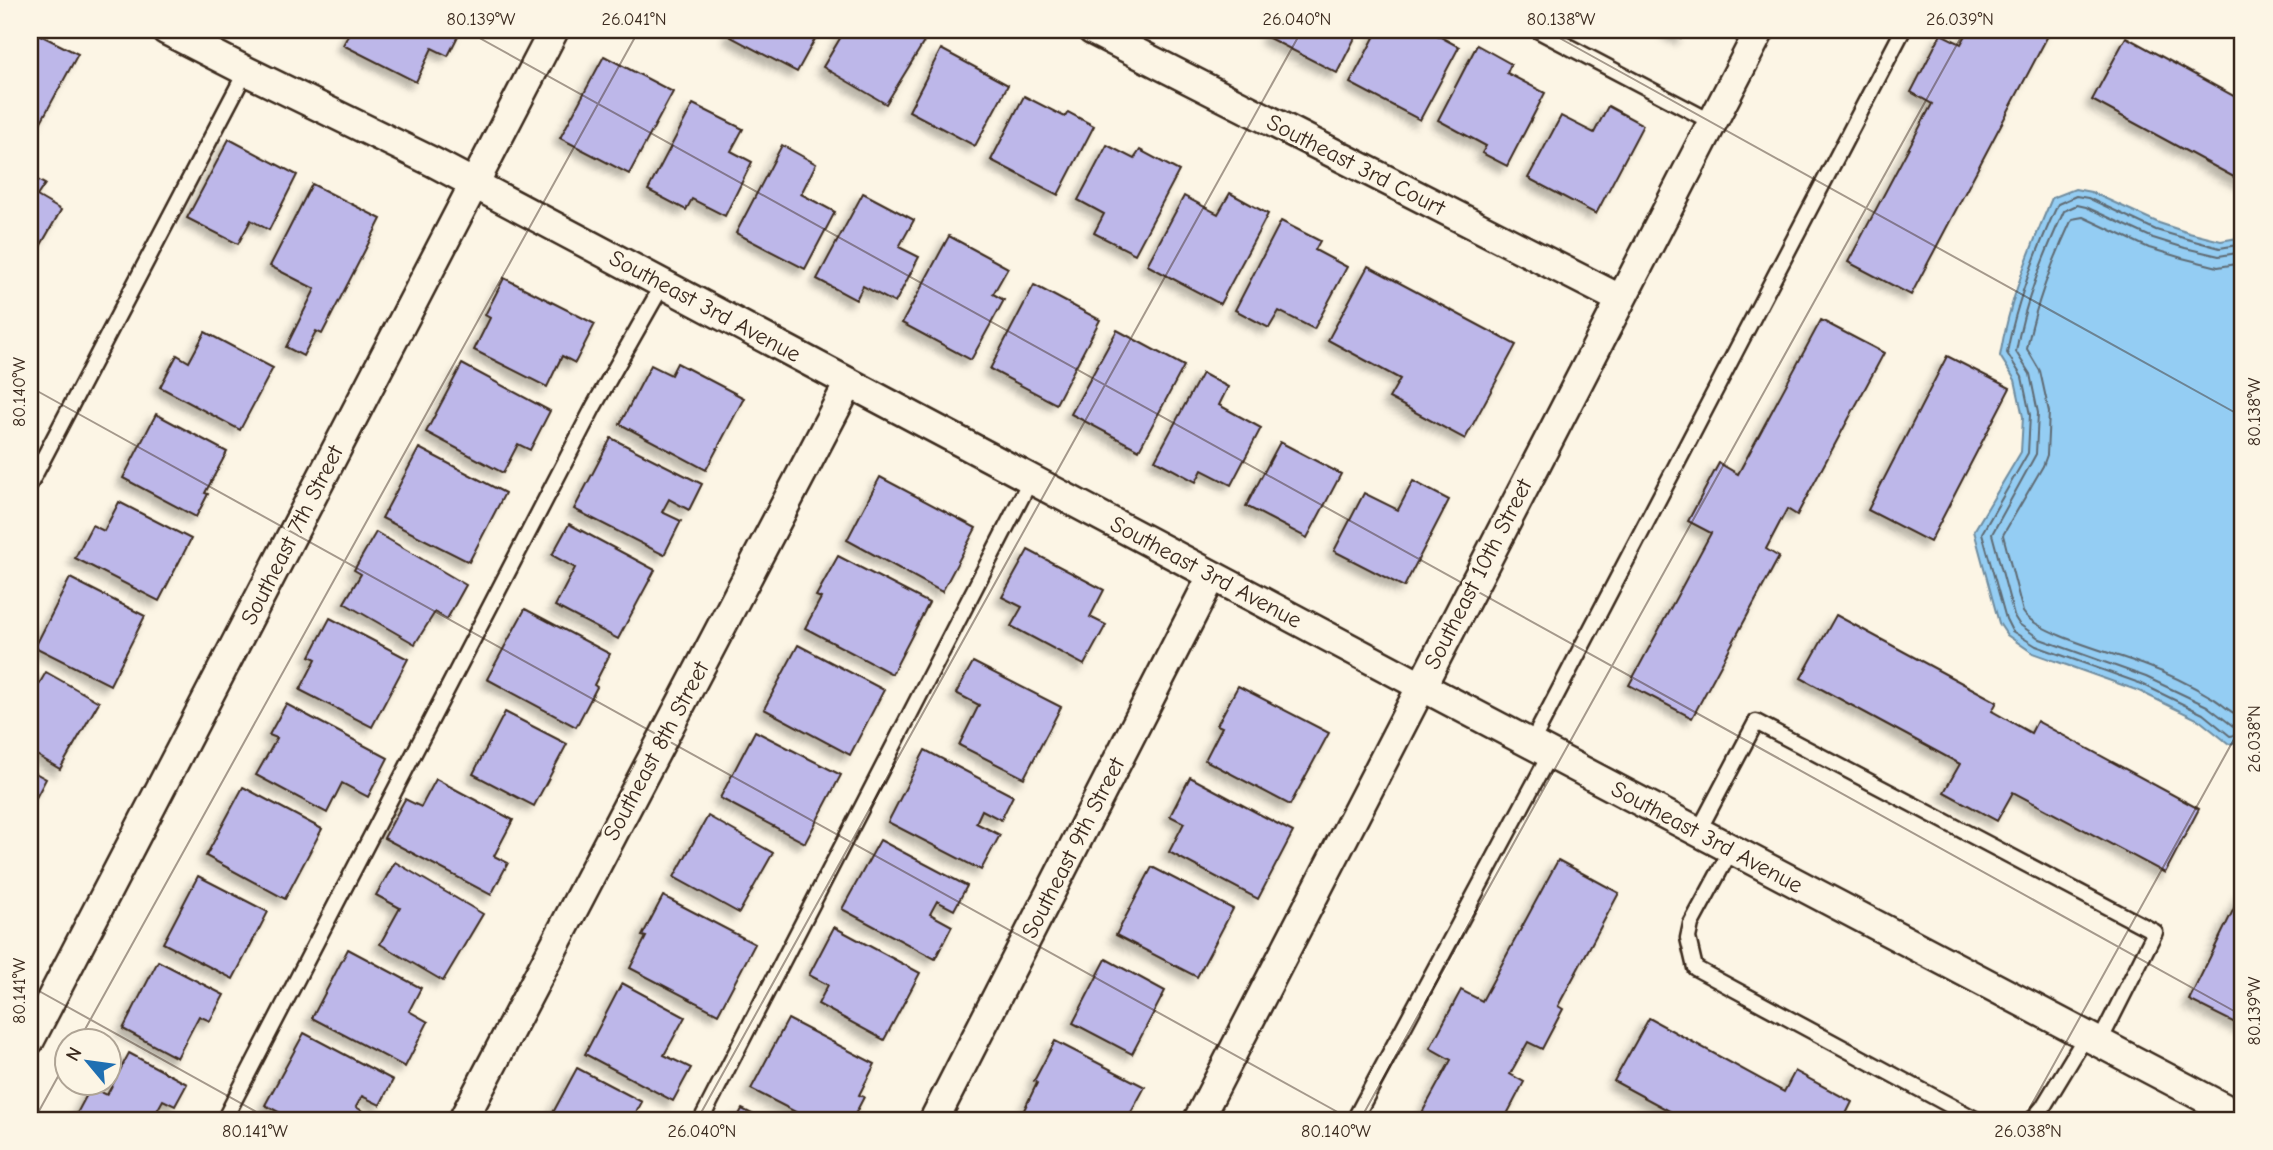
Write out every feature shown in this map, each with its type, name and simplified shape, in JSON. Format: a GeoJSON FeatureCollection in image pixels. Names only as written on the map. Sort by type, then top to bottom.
{"type":"FeatureCollection","features":[{"type":"Feature","properties":{"kind":"street","name":"Southeast 3rd Avenue"},"geometry":{"type":"LineString","coordinates":[[166,30],[474,183],[1420,686],[2243,1118]]}},
{"type":"Feature","properties":{"kind":"street","name":"Southeast 7th Street"},"geometry":{"type":"LineString","coordinates":[[30,1040],[554,30]]}},
{"type":"Feature","properties":{"kind":"street","name":"Southeast 3rd Court"},"geometry":{"type":"LineString","coordinates":[[1092,30],[1620,299]]}},
{"type":"Feature","properties":{"kind":"street","name":"Southeast 10th Street"},"geometry":{"type":"LineString","coordinates":[[1198,1120],[1760,30]]}},
{"type":"Feature","properties":{"kind":"street","name":"Southeast 8th Street"},"geometry":{"type":"LineString","coordinates":[[463,1120],[849,383]]}},
{"type":"Feature","properties":{"kind":"street","name":"Southeast 9th Street"},"geometry":{"type":"LineString","coordinates":[[934,1120],[1212,576]]}},
{"type":"Feature","properties":{"kind":"lane"},"geometry":{"type":"LineString","coordinates":[[1537,30],[1712,122]]}},
{"type":"Feature","properties":{"kind":"lane"},"geometry":{"type":"LineString","coordinates":[[1354,1120],[1903,30]]}},
{"type":"Feature","properties":{"kind":"lane"},"geometry":{"type":"LineString","coordinates":[[30,484],[246,71]]}},
{"type":"Feature","properties":{"kind":"lane"},"geometry":{"type":"LineString","coordinates":[[224,1120],[594,406],[663,284]]}},
{"type":"Feature","properties":{"kind":"lane"},"geometry":{"type":"LineString","coordinates":[[701,1120],[1031,479]]}},
{"type":"Feature","properties":{"kind":"lane"},"geometry":{"type":"LineString","coordinates":[[1698,832],[1756,722],[2155,932],[2092,1039],[2032,1120]]}},
{"type":"Feature","properties":{"kind":"lane"},"geometry":{"type":"LineString","coordinates":[[1731,849],[1691,924],[1688,938],[1695,968],[1977,1120]]}},
{"type":"Feature","properties":{"kind":"water"},"geometry":{"type":"Polygon","coordinates":[[[2075,189],[2091,192],[2159,223],[2189,233],[2221,241],[2243,237],[2243,741],[2229,744],[2199,720],[2139,691],[2033,653],[2007,635],[1999,623],[1974,531],[2021,452],[2023,417],[2015,380],[2000,356],[2015,295],[2052,198],[2075,189]]]}},
{"type":"Feature","properties":{"kind":"building"},"geometry":{"type":"Polygon","coordinates":[[[30,30],[78,54],[37,129],[30,125],[30,30]]]}},
{"type":"Feature","properties":{"kind":"building"},"geometry":{"type":"Polygon","coordinates":[[[351,30],[461,30],[448,56],[432,48],[416,82],[343,45],[351,30]]]}},
{"type":"Feature","properties":{"kind":"building"},"geometry":{"type":"Polygon","coordinates":[[[733,30],[820,30],[797,72],[729,36],[733,30]]]}},
{"type":"Feature","properties":{"kind":"building"},"geometry":{"type":"Polygon","coordinates":[[[845,30],[904,30],[924,42],[886,104],[823,67],[845,30]]]}},
{"type":"Feature","properties":{"kind":"building"},"geometry":{"type":"Polygon","coordinates":[[[1271,30],[1359,30],[1337,73],[1267,37],[1271,30]]]}},
{"type":"Feature","properties":{"kind":"building"},"geometry":{"type":"Polygon","coordinates":[[[1378,30],[1428,30],[1459,47],[1420,120],[1350,83],[1378,30]]]}},
{"type":"Feature","properties":{"kind":"building"},"geometry":{"type":"Polygon","coordinates":[[[1666,30],[1685,30],[1681,38],[1666,30]]]}},
{"type":"Feature","properties":{"kind":"building"},"geometry":{"type":"Polygon","coordinates":[[[1969,30],[2051,30],[1911,295],[1848,262],[1932,104],[1911,92],[1941,34],[1961,44],[1969,30]]]}},
{"type":"Feature","properties":{"kind":"building"},"geometry":{"type":"Polygon","coordinates":[[[2126,37],[2243,101],[2243,182],[2092,100],[2126,37]]]}},
{"type":"Feature","properties":{"kind":"building"},"geometry":{"type":"Polygon","coordinates":[[[1477,45],[1511,64],[1507,73],[1545,93],[1507,166],[1482,153],[1486,146],[1438,120],[1477,45]]]}},
{"type":"Feature","properties":{"kind":"building"},"geometry":{"type":"Polygon","coordinates":[[[941,49],[1008,85],[975,146],[909,111],[941,49]]]}},
{"type":"Feature","properties":{"kind":"building"},"geometry":{"type":"Polygon","coordinates":[[[604,56],[673,92],[629,174],[560,138],[604,56]]]}},
{"type":"Feature","properties":{"kind":"building"},"geometry":{"type":"Polygon","coordinates":[[[1024,96],[1065,117],[1068,112],[1094,126],[1058,195],[991,160],[1024,96]]]}},
{"type":"Feature","properties":{"kind":"building"},"geometry":{"type":"Polygon","coordinates":[[[693,104],[743,129],[731,151],[752,162],[725,216],[692,199],[686,210],[648,190],[693,104]]]}},
{"type":"Feature","properties":{"kind":"building"},"geometry":{"type":"Polygon","coordinates":[[[1608,106],[1643,125],[1596,214],[1528,178],[1561,116],[1594,133],[1608,106]]]}},
{"type":"Feature","properties":{"kind":"building"},"geometry":{"type":"Polygon","coordinates":[[[229,139],[297,175],[269,230],[251,220],[238,244],[187,218],[229,139]]]}},
{"type":"Feature","properties":{"kind":"building"},"geometry":{"type":"Polygon","coordinates":[[[782,145],[816,164],[801,194],[835,212],[805,269],[736,233],[782,145]]]}},
{"type":"Feature","properties":{"kind":"building"},"geometry":{"type":"Polygon","coordinates":[[[1107,145],[1134,159],[1140,150],[1179,171],[1135,254],[1094,233],[1104,214],[1078,200],[1107,145]]]}},
{"type":"Feature","properties":{"kind":"building"},"geometry":{"type":"Polygon","coordinates":[[[30,176],[45,184],[37,196],[61,210],[30,264],[30,176]]]}},
{"type":"Feature","properties":{"kind":"building"},"geometry":{"type":"Polygon","coordinates":[[[312,184],[381,219],[322,334],[316,331],[303,356],[286,347],[315,289],[270,266],[312,184]]]}},
{"type":"Feature","properties":{"kind":"building"},"geometry":{"type":"Polygon","coordinates":[[[863,193],[914,220],[899,247],[919,257],[895,303],[863,286],[856,300],[817,279],[863,193]]]}},
{"type":"Feature","properties":{"kind":"building"},"geometry":{"type":"Polygon","coordinates":[[[1230,193],[1268,214],[1220,304],[1147,265],[1184,196],[1218,214],[1230,193]]]}},
{"type":"Feature","properties":{"kind":"building"},"geometry":{"type":"Polygon","coordinates":[[[1281,221],[1320,241],[1315,250],[1347,267],[1314,329],[1279,311],[1269,328],[1235,310],[1281,221]]]}},
{"type":"Feature","properties":{"kind":"building"},"geometry":{"type":"Polygon","coordinates":[[[949,236],[1008,268],[993,294],[1004,300],[971,360],[902,323],[949,236]]]}},
{"type":"Feature","properties":{"kind":"building"},"geometry":{"type":"Polygon","coordinates":[[[1368,266],[1516,345],[1465,439],[1389,398],[1400,379],[1328,340],[1368,266]]]}},
{"type":"Feature","properties":{"kind":"building"},"geometry":{"type":"Polygon","coordinates":[[[504,278],[595,324],[575,363],[562,356],[547,387],[474,350],[490,318],[485,315],[504,278]]]}},
{"type":"Feature","properties":{"kind":"building"},"geometry":{"type":"Polygon","coordinates":[[[1034,285],[1100,320],[1056,404],[990,369],[1034,285]]]}},
{"type":"Feature","properties":{"kind":"building"},"geometry":{"type":"Polygon","coordinates":[[[1821,320],[1884,353],[1797,515],[1787,509],[1766,549],[1779,557],[1692,718],[1629,685],[1711,533],[1688,521],[1719,463],[1738,474],[1821,320]]]}},
{"type":"Feature","properties":{"kind":"building"},"geometry":{"type":"Polygon","coordinates":[[[1117,330],[1184,366],[1139,450],[1071,414],[1117,330]]]}},
{"type":"Feature","properties":{"kind":"building"},"geometry":{"type":"Polygon","coordinates":[[[205,332],[273,368],[240,430],[160,387],[177,355],[189,362],[205,332]]]}},
{"type":"Feature","properties":{"kind":"building"},"geometry":{"type":"Polygon","coordinates":[[[1947,356],[2010,388],[1930,542],[1868,510],[1947,356]]]}},
{"type":"Feature","properties":{"kind":"building"},"geometry":{"type":"Polygon","coordinates":[[[677,363],[744,398],[706,470],[620,424],[651,365],[671,375],[677,363]]]}},
{"type":"Feature","properties":{"kind":"building"},"geometry":{"type":"Polygon","coordinates":[[[462,364],[550,411],[530,450],[518,444],[503,473],[426,432],[462,364]]]}},
{"type":"Feature","properties":{"kind":"building"},"geometry":{"type":"Polygon","coordinates":[[[1202,373],[1228,387],[1219,405],[1261,428],[1231,485],[1202,470],[1196,482],[1155,460],[1202,373]]]}},
{"type":"Feature","properties":{"kind":"building"},"geometry":{"type":"Polygon","coordinates":[[[156,414],[227,452],[205,493],[208,494],[196,517],[123,478],[156,414]]]}},
{"type":"Feature","properties":{"kind":"building"},"geometry":{"type":"Polygon","coordinates":[[[611,438],[702,484],[689,510],[669,499],[662,512],[681,521],[664,555],[574,509],[611,438]]]}},
{"type":"Feature","properties":{"kind":"building"},"geometry":{"type":"Polygon","coordinates":[[[1280,442],[1341,474],[1307,538],[1246,506],[1280,442]]]}},
{"type":"Feature","properties":{"kind":"building"},"geometry":{"type":"Polygon","coordinates":[[[419,448],[505,493],[469,562],[382,518],[419,448]]]}},
{"type":"Feature","properties":{"kind":"building"},"geometry":{"type":"Polygon","coordinates":[[[880,477],[976,528],[942,592],[847,540],[880,477]]]}},
{"type":"Feature","properties":{"kind":"building"},"geometry":{"type":"Polygon","coordinates":[[[1413,481],[1449,500],[1404,587],[1334,551],[1364,493],[1398,510],[1413,481]]]}},
{"type":"Feature","properties":{"kind":"building"},"geometry":{"type":"Polygon","coordinates":[[[119,502],[191,539],[159,601],[75,558],[92,525],[104,531],[119,502]]]}},
{"type":"Feature","properties":{"kind":"building"},"geometry":{"type":"Polygon","coordinates":[[[569,524],[655,570],[618,639],[555,606],[575,568],[552,555],[569,524]]]}},
{"type":"Feature","properties":{"kind":"building"},"geometry":{"type":"Polygon","coordinates":[[[376,532],[466,585],[447,619],[435,612],[415,644],[344,603],[361,574],[354,570],[376,532]]]}},
{"type":"Feature","properties":{"kind":"building"},"geometry":{"type":"Polygon","coordinates":[[[1028,550],[1104,590],[1090,617],[1106,625],[1084,665],[1011,626],[1022,607],[1002,597],[1028,550]]]}},
{"type":"Feature","properties":{"kind":"building"},"geometry":{"type":"Polygon","coordinates":[[[838,556],[929,603],[892,674],[805,628],[821,598],[816,596],[838,556]]]}},
{"type":"Feature","properties":{"kind":"building"},"geometry":{"type":"Polygon","coordinates":[[[70,578],[145,616],[110,685],[35,647],[70,578]]]}},
{"type":"Feature","properties":{"kind":"building"},"geometry":{"type":"Polygon","coordinates":[[[525,609],[610,654],[594,685],[597,687],[576,727],[487,679],[525,609]]]}},
{"type":"Feature","properties":{"kind":"building"},"geometry":{"type":"Polygon","coordinates":[[[1836,615],[1997,702],[1992,711],[2031,733],[2037,721],[2199,809],[2165,873],[2013,792],[1997,821],[1944,792],[1960,764],[1801,678],[1836,615]]]}},
{"type":"Feature","properties":{"kind":"building"},"geometry":{"type":"Polygon","coordinates":[[[330,618],[408,659],[372,727],[300,690],[316,659],[310,656],[330,618]]]}},
{"type":"Feature","properties":{"kind":"building"},"geometry":{"type":"Polygon","coordinates":[[[798,645],[884,690],[850,755],[764,709],[798,645]]]}},
{"type":"Feature","properties":{"kind":"building"},"geometry":{"type":"Polygon","coordinates":[[[973,662],[1061,707],[1024,778],[959,745],[979,705],[956,693],[973,662]]]}},
{"type":"Feature","properties":{"kind":"building"},"geometry":{"type":"Polygon","coordinates":[[[46,672],[99,702],[60,769],[30,751],[30,691],[34,693],[46,672]]]}},
{"type":"Feature","properties":{"kind":"building"},"geometry":{"type":"Polygon","coordinates":[[[1238,686],[1329,733],[1290,805],[1205,760],[1222,727],[1217,725],[1238,686]]]}},
{"type":"Feature","properties":{"kind":"building"},"geometry":{"type":"Polygon","coordinates":[[[286,704],[388,758],[368,797],[342,783],[327,813],[256,775],[277,738],[269,735],[286,704]]]}},
{"type":"Feature","properties":{"kind":"building"},"geometry":{"type":"Polygon","coordinates":[[[505,712],[567,744],[534,806],[473,774],[505,712]]]}},
{"type":"Feature","properties":{"kind":"building"},"geometry":{"type":"Polygon","coordinates":[[[755,731],[841,775],[805,843],[720,798],[755,731]]]}},
{"type":"Feature","properties":{"kind":"building"},"geometry":{"type":"Polygon","coordinates":[[[925,750],[1013,796],[1001,820],[982,810],[976,823],[1000,835],[981,870],[888,822],[925,750]]]}},
{"type":"Feature","properties":{"kind":"building"},"geometry":{"type":"Polygon","coordinates":[[[30,770],[46,779],[30,809],[30,770]]]}},
{"type":"Feature","properties":{"kind":"building"},"geometry":{"type":"Polygon","coordinates":[[[1190,777],[1293,832],[1258,899],[1169,852],[1184,823],[1170,816],[1190,777]]]}},
{"type":"Feature","properties":{"kind":"building"},"geometry":{"type":"Polygon","coordinates":[[[436,779],[513,820],[494,856],[508,863],[491,895],[384,838],[405,799],[421,807],[436,779]]]}},
{"type":"Feature","properties":{"kind":"building"},"geometry":{"type":"Polygon","coordinates":[[[243,787],[322,829],[285,899],[206,856],[243,787]]]}},
{"type":"Feature","properties":{"kind":"building"},"geometry":{"type":"Polygon","coordinates":[[[708,816],[773,853],[739,913],[674,877],[708,816]]]}},
{"type":"Feature","properties":{"kind":"building"},"geometry":{"type":"Polygon","coordinates":[[[880,840],[967,886],[954,910],[937,901],[930,914],[952,926],[935,959],[842,909],[880,840]]]}},
{"type":"Feature","properties":{"kind":"building"},"geometry":{"type":"Polygon","coordinates":[[[1558,860],[1619,893],[1558,1006],[1563,1009],[1542,1049],[1528,1042],[1510,1074],[1524,1082],[1504,1120],[1418,1120],[1451,1060],[1430,1048],[1461,990],[1482,1001],[1558,860]]]}},
{"type":"Feature","properties":{"kind":"building"},"geometry":{"type":"Polygon","coordinates":[[[395,862],[483,914],[443,981],[380,944],[400,908],[376,895],[395,862]]]}},
{"type":"Feature","properties":{"kind":"building"},"geometry":{"type":"Polygon","coordinates":[[[1152,867],[1233,909],[1197,977],[1116,935],[1152,867]]]}},
{"type":"Feature","properties":{"kind":"building"},"geometry":{"type":"Polygon","coordinates":[[[198,876],[268,912],[233,979],[163,943],[198,876]]]}},
{"type":"Feature","properties":{"kind":"building"},"geometry":{"type":"Polygon","coordinates":[[[2243,890],[2243,1027],[2189,1000],[2243,890]]]}},
{"type":"Feature","properties":{"kind":"building"},"geometry":{"type":"Polygon","coordinates":[[[663,896],[755,944],[718,1014],[630,968],[646,937],[642,936],[663,896]]]}},
{"type":"Feature","properties":{"kind":"building"},"geometry":{"type":"Polygon","coordinates":[[[834,927],[920,973],[884,1040],[818,1004],[828,985],[809,975],[834,927]]]}},
{"type":"Feature","properties":{"kind":"building"},"geometry":{"type":"Polygon","coordinates":[[[348,949],[421,988],[409,1011],[428,1022],[405,1067],[312,1018],[348,949]]]}},
{"type":"Feature","properties":{"kind":"building"},"geometry":{"type":"Polygon","coordinates":[[[1106,959],[1165,991],[1132,1054],[1073,1023],[1106,959]]]}},
{"type":"Feature","properties":{"kind":"building"},"geometry":{"type":"Polygon","coordinates":[[[158,961],[224,995],[210,1021],[199,1016],[177,1058],[123,1029],[158,961]]]}},
{"type":"Feature","properties":{"kind":"building"},"geometry":{"type":"Polygon","coordinates":[[[622,983],[685,1017],[664,1055],[691,1068],[673,1101],[585,1054],[622,983]]]}},
{"type":"Feature","properties":{"kind":"building"},"geometry":{"type":"Polygon","coordinates":[[[1649,1018],[1784,1092],[1795,1071],[1852,1102],[1843,1120],[1686,1120],[1614,1081],[1649,1018]]]}},
{"type":"Feature","properties":{"kind":"building"},"geometry":{"type":"Polygon","coordinates":[[[788,1019],[875,1064],[859,1095],[864,1097],[852,1120],[811,1120],[751,1089],[788,1019]]]}},
{"type":"Feature","properties":{"kind":"building"},"geometry":{"type":"Polygon","coordinates":[[[304,1033],[393,1080],[380,1105],[362,1096],[356,1107],[377,1120],[294,1120],[265,1105],[304,1033]]]}},
{"type":"Feature","properties":{"kind":"building"},"geometry":{"type":"Polygon","coordinates":[[[1055,1041],[1145,1087],[1127,1120],[1034,1120],[1022,1114],[1037,1083],[1034,1081],[1055,1041]]]}},
{"type":"Feature","properties":{"kind":"building"},"geometry":{"type":"Polygon","coordinates":[[[129,1053],[187,1084],[175,1106],[163,1100],[152,1120],[86,1120],[76,1115],[85,1098],[122,1098],[122,1066],[129,1053]]]}},
{"type":"Feature","properties":{"kind":"building"},"geometry":{"type":"Polygon","coordinates":[[[577,1068],[642,1102],[632,1120],[549,1120],[577,1068]]]}},
{"type":"Feature","properties":{"kind":"building"},"geometry":{"type":"Polygon","coordinates":[[[742,1109],[764,1120],[736,1120],[742,1109]]]}}]}
